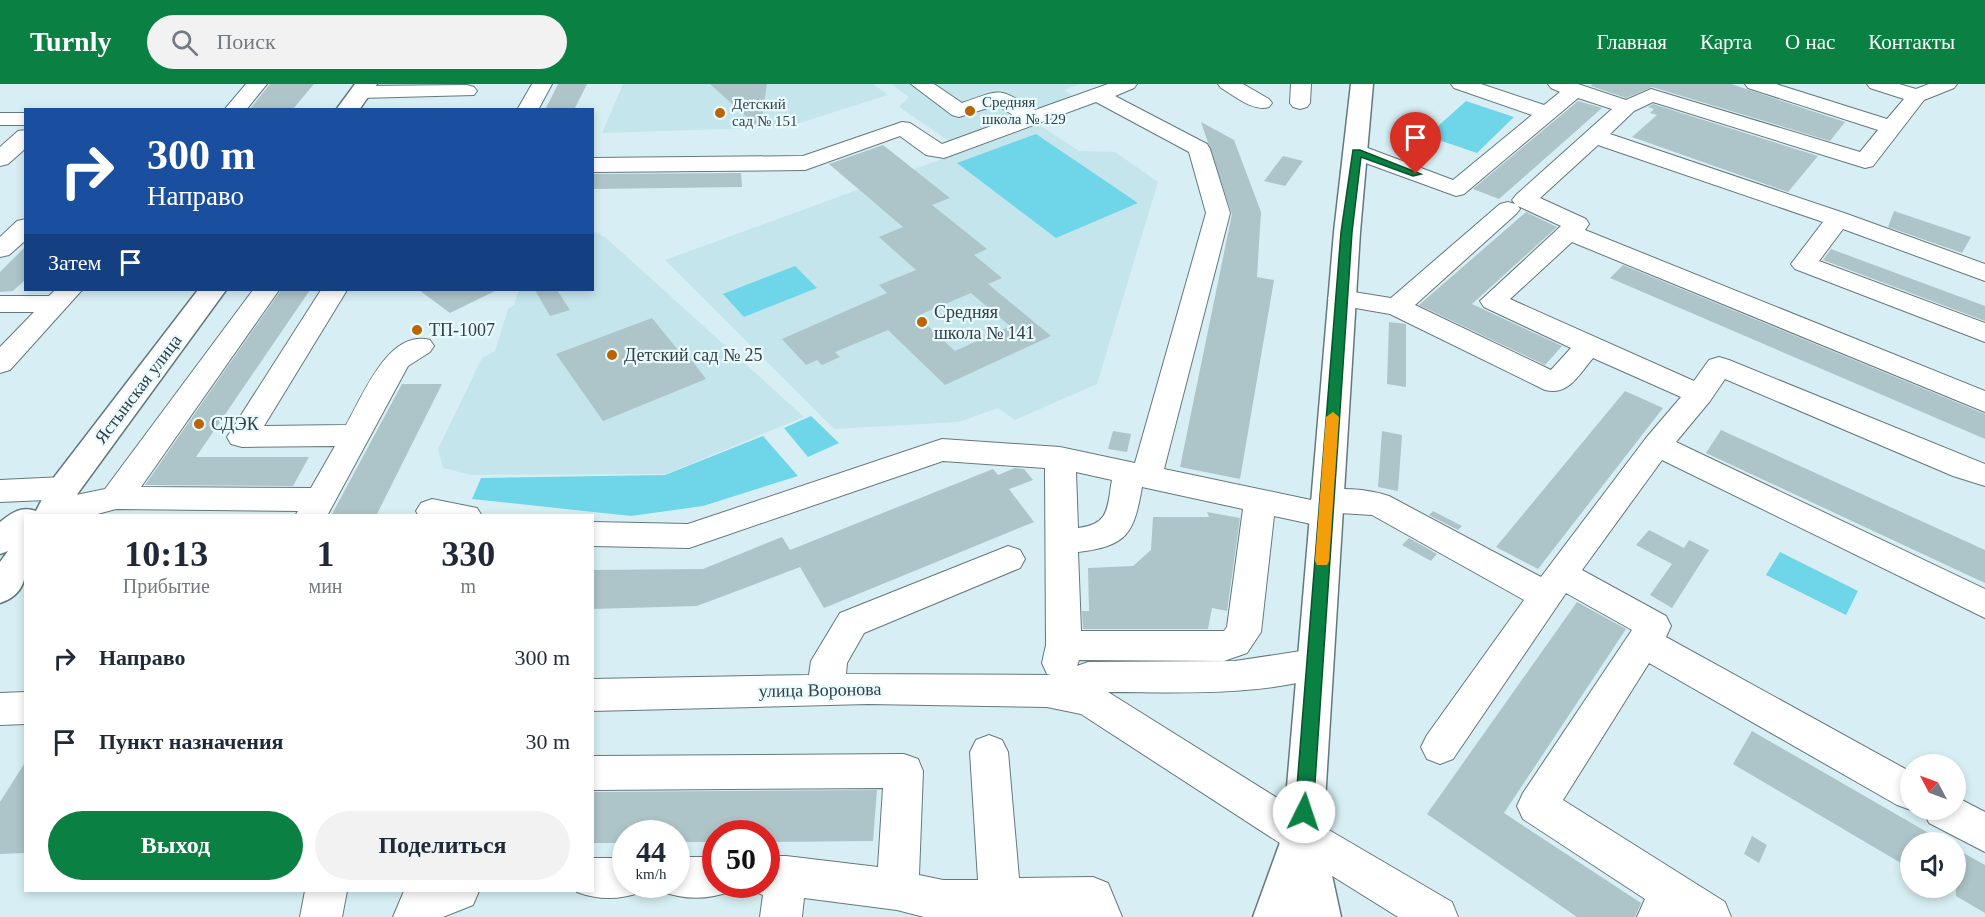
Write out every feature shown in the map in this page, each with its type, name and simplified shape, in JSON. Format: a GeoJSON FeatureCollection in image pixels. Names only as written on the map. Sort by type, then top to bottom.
{"type":"FeatureCollection","features":[{"type":"Feature","properties":{"kind":"main road"},"geometry":{"type":"LineString","coordinates":[[1319,917],[1303,834],[1341,298],[1362,84]]}},
{"type":"Feature","properties":{"kind":"main road","name":"Ястынская улица"},"geometry":{"type":"LineString","coordinates":[[45,510],[211,291]]}},
{"type":"Feature","properties":{"kind":"main road","name":"Ястынская улица"},"geometry":{"type":"LineString","coordinates":[[0,541],[24,524]]}},
{"type":"Feature","properties":{"kind":"main road"},"geometry":{"type":"LineString","coordinates":[[0,589],[24,556]]}},
{"type":"Feature","properties":{"kind":"main road"},"geometry":{"type":"LineString","coordinates":[[1275,917],[1303,834]]}},
{"type":"Feature","properties":{"kind":"street"},"geometry":{"type":"LineString","coordinates":[[236,108],[257,84]]}},
{"type":"Feature","properties":{"kind":"street"},"geometry":{"type":"LineString","coordinates":[[528,108],[542,84]]}},
{"type":"Feature","properties":{"kind":"street"},"geometry":{"type":"LineString","coordinates":[[921,84],[959,111],[999,97],[1034,119]]}},
{"type":"Feature","properties":{"kind":"street"},"geometry":{"type":"LineString","coordinates":[[909,160],[934,150],[944,151],[1127,84]]}},
{"type":"Feature","properties":{"kind":"street"},"geometry":{"type":"LineString","coordinates":[[1228,84],[1262,104]]}},
{"type":"Feature","properties":{"kind":"street"},"geometry":{"type":"LineString","coordinates":[[1461,84],[1546,113]]}},
{"type":"Feature","properties":{"kind":"street"},"geometry":{"type":"LineString","coordinates":[[1755,84],[1892,127]]}},
{"type":"Feature","properties":{"kind":"street"},"geometry":{"type":"LineString","coordinates":[[1877,84],[1917,96]]}},
{"type":"Feature","properties":{"kind":"street"},"geometry":{"type":"LineString","coordinates":[[1490,199],[1593,136],[1627,107],[1651,95],[1865,161],[1917,96],[1947,84]]}},
{"type":"Feature","properties":{"kind":"street"},"geometry":{"type":"LineString","coordinates":[[1397,307],[1490,199],[1546,113],[1567,87],[1627,107]]}},
{"type":"Feature","properties":{"kind":"street"},"geometry":{"type":"LineString","coordinates":[[358,95],[467,91],[457,108]]}},
{"type":"Feature","properties":{"kind":"street"},"geometry":{"type":"LineString","coordinates":[[1061,543],[1098,539],[1110,533],[1119,522],[1138,475],[1218,213],[1199,149],[1098,95]]}},
{"type":"Feature","properties":{"kind":"street"},"geometry":{"type":"LineString","coordinates":[[0,119],[24,118]]}},
{"type":"Feature","properties":{"kind":"street"},"geometry":{"type":"LineString","coordinates":[[594,165],[805,163],[902,129],[934,150]]}},
{"type":"Feature","properties":{"kind":"street"},"geometry":{"type":"LineString","coordinates":[[1593,136],[1838,219],[1985,273]]}},
{"type":"Feature","properties":{"kind":"street"},"geometry":{"type":"LineString","coordinates":[[0,159],[24,138]]}},
{"type":"Feature","properties":{"kind":"street"},"geometry":{"type":"LineString","coordinates":[[1356,152],[1490,199],[1576,224],[1493,301],[1700,394]]}},
{"type":"Feature","properties":{"kind":"street"},"geometry":{"type":"LineString","coordinates":[[0,166],[24,166]]}},
{"type":"Feature","properties":{"kind":"street"},"geometry":{"type":"LineString","coordinates":[[1838,219],[1804,264],[1985,333]]}},
{"type":"Feature","properties":{"kind":"street"},"geometry":{"type":"LineString","coordinates":[[0,250],[24,227]]}},
{"type":"Feature","properties":{"kind":"street"},"geometry":{"type":"LineString","coordinates":[[1569,232],[1985,402]]}},
{"type":"Feature","properties":{"kind":"street"},"geometry":{"type":"LineString","coordinates":[[116,498],[265,291]]}},
{"type":"Feature","properties":{"kind":"street"},"geometry":{"type":"LineString","coordinates":[[333,291],[242,437],[357,435]]}},
{"type":"Feature","properties":{"kind":"street"},"geometry":{"type":"LineString","coordinates":[[0,303],[63,297]]}},
{"type":"Feature","properties":{"kind":"street"},"geometry":{"type":"LineString","coordinates":[[0,364],[63,297]]}},
{"type":"Feature","properties":{"kind":"street"},"geometry":{"type":"LineString","coordinates":[[1341,298],[1397,307],[1556,383],[1589,346]]}},
{"type":"Feature","properties":{"kind":"street"},"geometry":{"type":"LineString","coordinates":[[0,490],[45,510],[88,505],[116,498],[154,507],[316,508],[397,360],[420,346]]}},
{"type":"Feature","properties":{"kind":"street"},"geometry":{"type":"LineString","coordinates":[[1440,747],[1554,585],[1657,445],[1700,394],[1719,366],[1985,475]]}},
{"type":"Feature","properties":{"kind":"street"},"geometry":{"type":"LineString","coordinates":[[1657,445],[1985,604]]}},
{"type":"Feature","properties":{"kind":"street"},"geometry":{"type":"LineString","coordinates":[[594,534],[689,536],[942,450],[1060,458],[1260,501],[1326,508],[1378,504],[1554,585],[1654,626],[1537,806],[1664,904],[1710,917]]}},
{"type":"Feature","properties":{"kind":"street"},"geometry":{"type":"LineString","coordinates":[[1047,691],[1063,658],[1064,645],[1060,458]]}},
{"type":"Feature","properties":{"kind":"street"},"geometry":{"type":"LineString","coordinates":[[1064,645],[1224,646],[1235,643],[1244,632],[1260,501]]}},
{"type":"Feature","properties":{"kind":"street"},"geometry":{"type":"LineString","coordinates":[[432,511],[452,514]]}},
{"type":"Feature","properties":{"kind":"street"},"geometry":{"type":"LineString","coordinates":[[826,689],[829,661],[852,622],[1008,559]]}},
{"type":"Feature","properties":{"kind":"street"},"geometry":{"type":"LineString","coordinates":[[1645,643],[1900,786]]}},
{"type":"Feature","properties":{"kind":"street","name":"улица Воронова"},"geometry":{"type":"LineString","coordinates":[[1047,691],[1088,677],[1235,676],[1314,664]]}},
{"type":"Feature","properties":{"kind":"street","name":"улица Воронова"},"geometry":{"type":"LineString","coordinates":[[594,695],[826,689],[1047,691],[1090,700],[1437,917]]}},
{"type":"Feature","properties":{"kind":"street"},"geometry":{"type":"LineString","coordinates":[[0,709],[24,708]]}},
{"type":"Feature","properties":{"kind":"street"},"geometry":{"type":"LineString","coordinates":[[989,752],[1000,897]]}},
{"type":"Feature","properties":{"kind":"street"},"geometry":{"type":"LineString","coordinates":[[594,773],[904,771],[897,890]]}},
{"type":"Feature","properties":{"kind":"street"},"geometry":{"type":"LineString","coordinates":[[1961,820],[1985,833]]}},
{"type":"Feature","properties":{"kind":"street"},"geometry":{"type":"LineString","coordinates":[[780,876],[897,890],[943,909],[1000,897],[1093,897],[1101,917]]}},
{"type":"Feature","properties":{"kind":"street"},"geometry":{"type":"LineString","coordinates":[[594,878],[612,878]]}},
{"type":"Feature","properties":{"kind":"street"},"geometry":{"type":"LineString","coordinates":[[321,917],[326,892]]}},
{"type":"Feature","properties":{"kind":"street"},"geometry":{"type":"LineString","coordinates":[[419,905],[455,892]]}},
{"type":"Feature","properties":{"kind":"street"},"geometry":{"type":"LineString","coordinates":[[779,898],[781,917]]}},
{"type":"Feature","properties":{"kind":"shaded area","name":"Детский сад № 151"},"geometry":{"type":"Polygon","coordinates":[[[623,84],[873,84],[888,95],[787,127],[602,133],[623,84]]]}},
{"type":"Feature","properties":{"kind":"shaded area","name":"Средняя школа № 129"},"geometry":{"type":"Polygon","coordinates":[[[891,84],[1080,84],[1064,90],[1074,97],[949,141],[899,107],[909,97],[891,84]]]}},
{"type":"Feature","properties":{"kind":"shaded area"},"geometry":{"type":"Polygon","coordinates":[[[1466,101],[1514,117],[1477,153],[1427,136],[1466,101]]]}},
{"type":"Feature","properties":{"kind":"shaded area","name":"Средняя школа № 141"},"geometry":{"type":"Polygon","coordinates":[[[1038,124],[1079,151],[1115,152],[1158,182],[1097,384],[1015,420],[998,408],[959,422],[834,429],[665,260],[1038,124]]]}},
{"type":"Feature","properties":{"kind":"shaded area"},"geometry":{"type":"Polygon","coordinates":[[[1036,134],[1138,203],[1056,238],[957,163],[1036,134]]]}},
{"type":"Feature","properties":{"kind":"shaded area","name":"Детский сад № 25"},"geometry":{"type":"Polygon","coordinates":[[[594,232],[605,237],[804,417],[666,474],[471,475],[443,468],[438,449],[482,358],[495,351],[508,309],[514,305],[519,291],[594,291],[594,232]]]}},
{"type":"Feature","properties":{"kind":"shaded area"},"geometry":{"type":"Polygon","coordinates":[[[795,266],[817,288],[744,317],[723,294],[795,266]]]}},
{"type":"Feature","properties":{"kind":"shaded area"},"geometry":{"type":"Polygon","coordinates":[[[811,416],[839,443],[808,457],[784,428],[811,416]]]}},
{"type":"Feature","properties":{"kind":"shaded area"},"geometry":{"type":"Polygon","coordinates":[[[763,436],[798,476],[703,506],[631,516],[472,499],[481,478],[665,475],[763,436]]]}},
{"type":"Feature","properties":{"kind":"shaded area"},"geometry":{"type":"Polygon","coordinates":[[[1780,552],[1858,591],[1846,615],[1766,575],[1780,552]]]}},
{"type":"Feature","properties":{"kind":"building"},"geometry":{"type":"Polygon","coordinates":[[[270,84],[314,84],[294,108],[251,108],[270,84]]]}},
{"type":"Feature","properties":{"kind":"building"},"geometry":{"type":"Polygon","coordinates":[[[558,84],[587,84],[575,108],[546,108],[558,84]]]}},
{"type":"Feature","properties":{"kind":"building"},"geometry":{"type":"Polygon","coordinates":[[[710,84],[767,84],[760,129],[710,84]]]}},
{"type":"Feature","properties":{"kind":"building"},"geometry":{"type":"Polygon","coordinates":[[[1592,84],[1731,84],[1845,122],[1830,141],[1652,87],[1626,98],[1591,86],[1592,84]]]}},
{"type":"Feature","properties":{"kind":"building"},"geometry":{"type":"Polygon","coordinates":[[[1578,101],[1602,108],[1499,199],[1473,189],[1578,101]]]}},
{"type":"Feature","properties":{"kind":"building"},"geometry":{"type":"Polygon","coordinates":[[[1653,104],[1818,156],[1788,192],[1632,137],[1657,115],[1650,113],[1654,109],[1648,107],[1653,104]]]}},
{"type":"Feature","properties":{"kind":"building"},"geometry":{"type":"Polygon","coordinates":[[[1201,122],[1234,140],[1261,212],[1257,277],[1274,280],[1240,479],[1180,467],[1232,214],[1201,122]]]}},
{"type":"Feature","properties":{"kind":"building"},"geometry":{"type":"Polygon","coordinates":[[[883,145],[950,198],[932,205],[987,249],[974,255],[1002,278],[988,284],[1051,336],[945,385],[888,330],[835,352],[840,357],[822,365],[817,360],[806,365],[782,339],[887,293],[879,285],[916,270],[879,237],[903,227],[829,164],[883,145]],[[971,293],[917,316],[955,351],[1010,326],[971,293]]]}},
{"type":"Feature","properties":{"kind":"building"},"geometry":{"type":"Polygon","coordinates":[[[1283,156],[1303,161],[1285,186],[1264,181],[1283,156]]]}},
{"type":"Feature","properties":{"kind":"building"},"geometry":{"type":"Polygon","coordinates":[[[741,173],[742,187],[594,189],[594,174],[741,173]]]}},
{"type":"Feature","properties":{"kind":"building"},"geometry":{"type":"Polygon","coordinates":[[[1894,211],[1971,237],[1962,253],[1888,227],[1894,211]]]}},
{"type":"Feature","properties":{"kind":"building"},"geometry":{"type":"Polygon","coordinates":[[[1526,212],[1557,227],[1472,304],[1562,346],[1545,365],[1419,305],[1526,212]]]}},
{"type":"Feature","properties":{"kind":"building"},"geometry":{"type":"Polygon","coordinates":[[[24,248],[24,281],[13,291],[0,292],[0,272],[24,248]]]}},
{"type":"Feature","properties":{"kind":"building"},"geometry":{"type":"Polygon","coordinates":[[[1831,249],[1985,306],[1985,321],[1823,260],[1831,249]]]}},
{"type":"Feature","properties":{"kind":"building"},"geometry":{"type":"Polygon","coordinates":[[[1623,265],[1985,414],[1985,439],[1610,278],[1623,265]]]}},
{"type":"Feature","properties":{"kind":"building"},"geometry":{"type":"Polygon","coordinates":[[[280,291],[309,291],[196,457],[309,457],[293,486],[145,485],[280,291]]]}},
{"type":"Feature","properties":{"kind":"building"},"geometry":{"type":"Polygon","coordinates":[[[420,291],[495,291],[450,313],[420,291]]]}},
{"type":"Feature","properties":{"kind":"building"},"geometry":{"type":"Polygon","coordinates":[[[536,291],[558,291],[570,310],[550,316],[536,291]]]}},
{"type":"Feature","properties":{"kind":"building"},"geometry":{"type":"Polygon","coordinates":[[[652,318],[686,360],[690,358],[706,379],[603,421],[556,354],[652,318]]]}},
{"type":"Feature","properties":{"kind":"building"},"geometry":{"type":"Polygon","coordinates":[[[1389,322],[1406,324],[1406,387],[1387,384],[1389,322]]]}},
{"type":"Feature","properties":{"kind":"building"},"geometry":{"type":"Polygon","coordinates":[[[402,384],[442,384],[377,514],[332,514],[402,384]]]}},
{"type":"Feature","properties":{"kind":"building"},"geometry":{"type":"Polygon","coordinates":[[[1625,391],[1663,408],[1538,569],[1496,547],[1625,391]]]}},
{"type":"Feature","properties":{"kind":"building"},"geometry":{"type":"Polygon","coordinates":[[[1721,430],[1985,550],[1985,583],[1706,453],[1721,430]]]}},
{"type":"Feature","properties":{"kind":"building"},"geometry":{"type":"Polygon","coordinates":[[[1113,431],[1131,434],[1127,452],[1108,449],[1113,431]]]}},
{"type":"Feature","properties":{"kind":"building"},"geometry":{"type":"Polygon","coordinates":[[[1382,431],[1402,435],[1398,491],[1378,487],[1382,431]]]}},
{"type":"Feature","properties":{"kind":"building"},"geometry":{"type":"Polygon","coordinates":[[[1015,468],[1024,469],[1033,480],[1009,489],[1034,522],[824,608],[800,567],[697,606],[594,609],[594,570],[703,569],[782,537],[790,550],[993,469],[998,475],[1015,468]]]}},
{"type":"Feature","properties":{"kind":"building"},"geometry":{"type":"Polygon","coordinates":[[[1433,511],[1462,526],[1458,530],[1429,515],[1433,511]]]}},
{"type":"Feature","properties":{"kind":"building"},"geometry":{"type":"Polygon","coordinates":[[[1207,512],[1240,518],[1227,611],[1212,608],[1208,629],[1083,629],[1082,611],[1089,611],[1088,568],[1133,566],[1151,550],[1153,517],[1209,517],[1207,512]]]}},
{"type":"Feature","properties":{"kind":"building"},"geometry":{"type":"Polygon","coordinates":[[[1649,530],[1684,548],[1689,540],[1709,550],[1672,608],[1650,595],[1672,564],[1636,545],[1649,530]]]}},
{"type":"Feature","properties":{"kind":"building"},"geometry":{"type":"Polygon","coordinates":[[[1409,538],[1437,554],[1431,561],[1402,545],[1409,538]]]}},
{"type":"Feature","properties":{"kind":"building"},"geometry":{"type":"Polygon","coordinates":[[[1577,602],[1626,629],[1504,813],[1641,903],[1635,917],[1577,917],[1427,814],[1577,602]]]}},
{"type":"Feature","properties":{"kind":"building"},"geometry":{"type":"Polygon","coordinates":[[[1752,731],[1900,816],[1900,820],[1906,820],[1927,832],[1900,832],[1900,863],[1733,764],[1752,731]]]}},
{"type":"Feature","properties":{"kind":"building"},"geometry":{"type":"Polygon","coordinates":[[[24,764],[24,853],[0,854],[0,802],[24,764]]]}},
{"type":"Feature","properties":{"kind":"building"},"geometry":{"type":"Polygon","coordinates":[[[877,790],[873,841],[780,842],[780,820],[702,820],[702,842],[690,842],[690,820],[612,820],[612,843],[594,843],[594,792],[877,790]]]}},
{"type":"Feature","properties":{"kind":"building"},"geometry":{"type":"Polygon","coordinates":[[[1752,836],[1767,845],[1759,863],[1744,854],[1752,836]]]}},
{"type":"Feature","properties":{"kind":"building"},"geometry":{"type":"Polygon","coordinates":[[[1966,855],[1985,865],[1985,913],[1959,898],[1966,898],[1966,855]]]}},
{"type":"Feature","properties":{"kind":"slow traffic"},"geometry":{"type":"LineString","coordinates":[[1322,561],[1333,417]]}},
{"type":"Feature","properties":{"kind":"place","name":"Средняя школа № 129"},"geometry":{"type":"Point","coordinates":[970,111]}},
{"type":"Feature","properties":{"kind":"place","name":"Детский сад № 151"},"geometry":{"type":"Point","coordinates":[720,113]}},
{"type":"Feature","properties":{"kind":"place","name":"Средняя школа № 141"},"geometry":{"type":"Point","coordinates":[922,322]}},
{"type":"Feature","properties":{"kind":"place","name":"ТП-1007"},"geometry":{"type":"Point","coordinates":[417,330]}},
{"type":"Feature","properties":{"kind":"place","name":"Детский сад № 25"},"geometry":{"type":"Point","coordinates":[612,355]}},
{"type":"Feature","properties":{"kind":"place","name":"СДЭК"},"geometry":{"type":"Point","coordinates":[199,424]}},
{"type":"Feature","properties":{"kind":"route"},"geometry":{"type":"LineString","coordinates":[[1304,812],[1341,298],[1356,152],[1416,174]]}}]}
